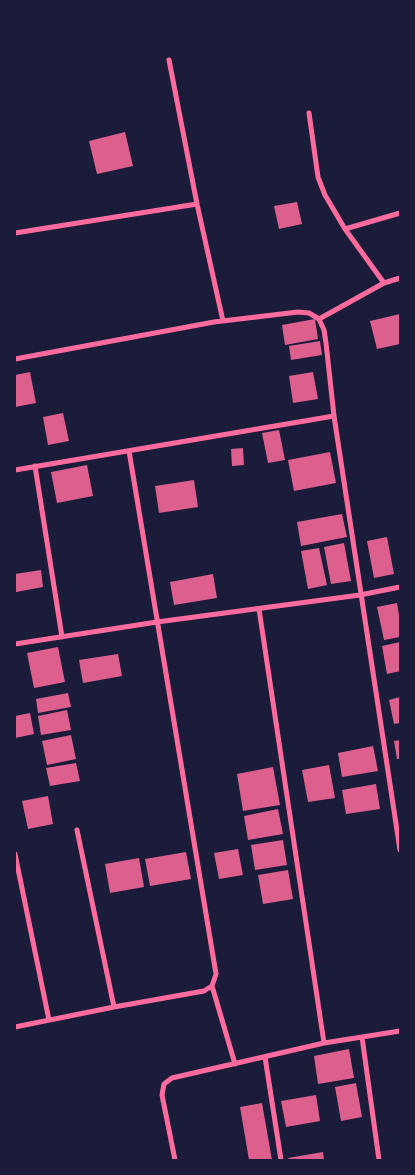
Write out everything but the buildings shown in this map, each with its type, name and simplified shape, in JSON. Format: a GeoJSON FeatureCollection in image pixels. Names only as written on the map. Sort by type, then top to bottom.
{"type":"FeatureCollection","features":[{"type":"Feature","properties":{"kind":"street"},"geometry":{"type":"LineString","coordinates":[[170,60],[197,204],[223,322]]}},
{"type":"Feature","properties":{"kind":"street"},"geometry":{"type":"LineString","coordinates":[[309,113],[318,177],[324,195],[345,229],[384,283]]}},
{"type":"Feature","properties":{"kind":"street"},"geometry":{"type":"LineString","coordinates":[[15,233],[197,204]]}},
{"type":"Feature","properties":{"kind":"street"},"geometry":{"type":"LineString","coordinates":[[345,229],[400,213]]}},
{"type":"Feature","properties":{"kind":"street"},"geometry":{"type":"LineString","coordinates":[[319,319],[384,283],[400,278]]}},
{"type":"Feature","properties":{"kind":"street"},"geometry":{"type":"LineString","coordinates":[[15,359],[223,322],[298,312],[309,313],[319,319],[324,330],[326,343],[334,416],[360,595],[400,850]]}},
{"type":"Feature","properties":{"kind":"street"},"geometry":{"type":"LineString","coordinates":[[15,470],[334,416]]}},
{"type":"Feature","properties":{"kind":"street"},"geometry":{"type":"LineString","coordinates":[[129,451],[216,974],[212,986],[235,1064]]}},
{"type":"Feature","properties":{"kind":"street"},"geometry":{"type":"LineString","coordinates":[[35,466],[62,637]]}},
{"type":"Feature","properties":{"kind":"street"},"geometry":{"type":"LineString","coordinates":[[15,644],[157,622],[360,595],[400,587]]}},
{"type":"Feature","properties":{"kind":"street"},"geometry":{"type":"LineString","coordinates":[[259,609],[324,1043]]}},
{"type":"Feature","properties":{"kind":"street"},"geometry":{"type":"LineString","coordinates":[[77,830],[114,1006]]}},
{"type":"Feature","properties":{"kind":"street"},"geometry":{"type":"LineString","coordinates":[[15,854],[49,1020]]}},
{"type":"Feature","properties":{"kind":"street"},"geometry":{"type":"LineString","coordinates":[[15,1026],[114,1006],[204,991],[212,986]]}},
{"type":"Feature","properties":{"kind":"street"},"geometry":{"type":"LineString","coordinates":[[175,1160],[162,1095],[164,1084],[172,1078],[324,1043],[400,1031]]}},
{"type":"Feature","properties":{"kind":"street"},"geometry":{"type":"LineString","coordinates":[[362,1037],[379,1160]]}},
{"type":"Feature","properties":{"kind":"street"},"geometry":{"type":"LineString","coordinates":[[265,1057],[281,1160]]}}]}
